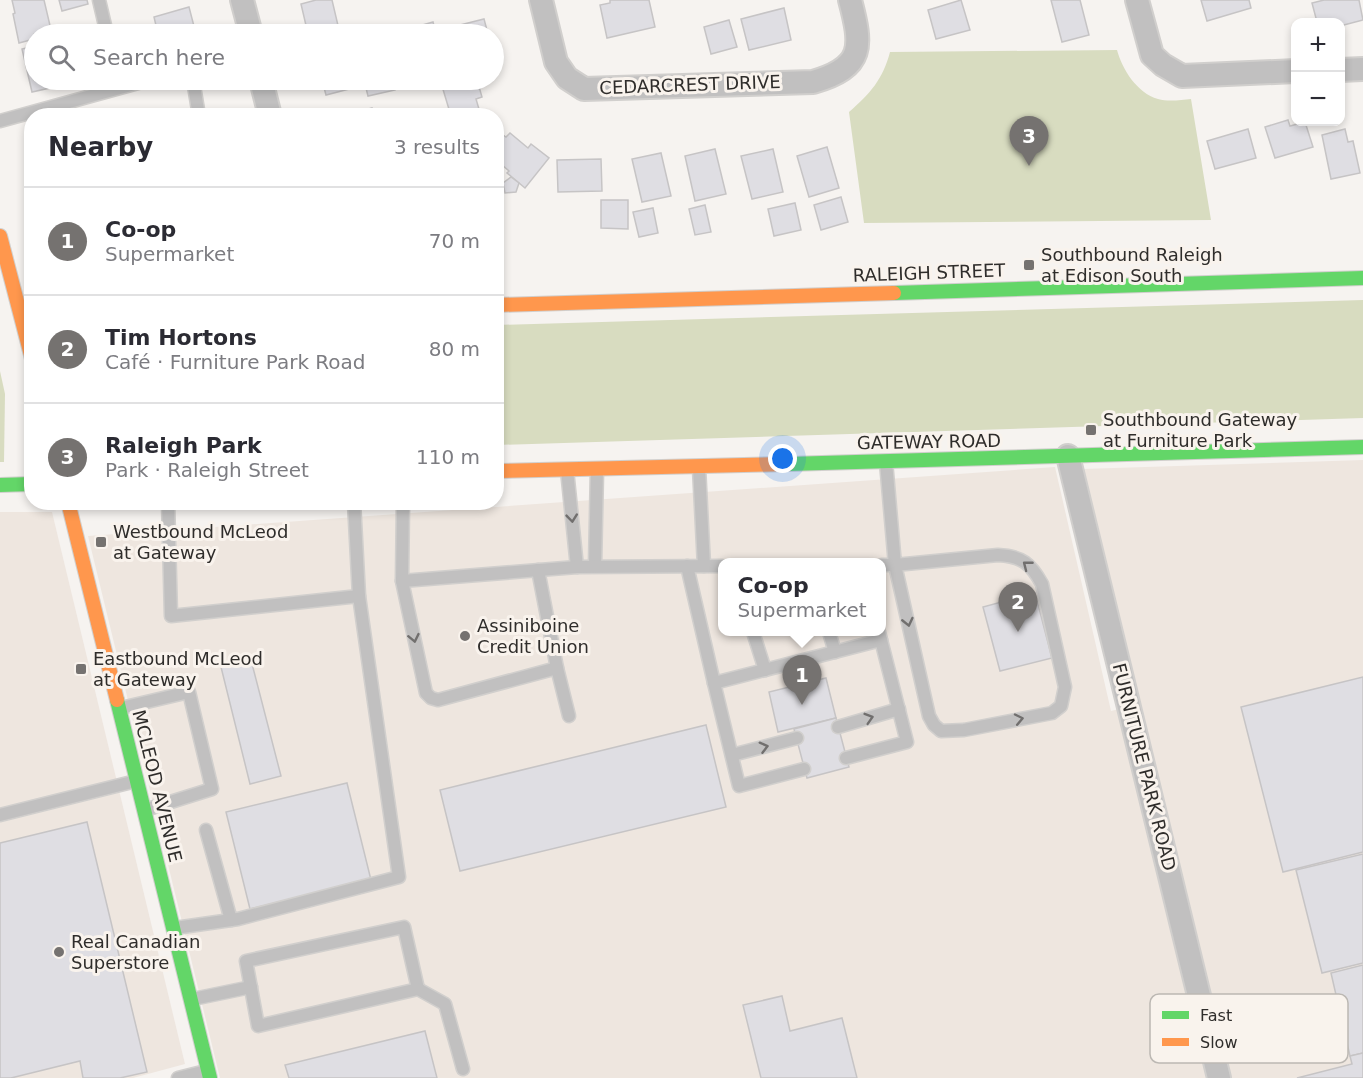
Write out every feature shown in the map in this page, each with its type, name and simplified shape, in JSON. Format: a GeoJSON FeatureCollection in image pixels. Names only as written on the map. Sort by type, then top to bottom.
{"type":"FeatureCollection","features":[{"type":"Feature","properties":{"kind":"street"},"geometry":{"type":"LineString","coordinates":[[242,0],[248,24]]}},
{"type":"Feature","properties":{"kind":"street","name":"CEDARCREST DRIVE"},"geometry":{"type":"LineString","coordinates":[[541,0],[556,62],[567,78],[584,89],[813,82],[836,75],[854,60],[858,38],[853,11]]}},
{"type":"Feature","properties":{"kind":"street"},"geometry":{"type":"LineString","coordinates":[[1137,0],[1152,55],[1163,65],[1182,76],[1291,71]]}},
{"type":"Feature","properties":{"kind":"street"},"geometry":{"type":"LineString","coordinates":[[1345,70],[1363,69]]}},
{"type":"Feature","properties":{"kind":"street"},"geometry":{"type":"LineString","coordinates":[[264,90],[268,108]]}},
{"type":"Feature","properties":{"kind":"street"},"geometry":{"type":"LineString","coordinates":[[0,236],[24,328]]}},
{"type":"Feature","properties":{"kind":"street","name":"RALEIGH STREET"},"geometry":{"type":"LineString","coordinates":[[504,305],[1363,278]]}},
{"type":"Feature","properties":{"kind":"street","name":"GATEWAY ROAD"},"geometry":{"type":"LineString","coordinates":[[504,471],[1037,458],[1363,447]]}},
{"type":"Feature","properties":{"kind":"street","name":"FURNITURE PARK ROAD"},"geometry":{"type":"LineString","coordinates":[[1068,456],[1199,994]]}},
{"type":"Feature","properties":{"kind":"street"},"geometry":{"type":"LineString","coordinates":[[0,485],[24,484]]}},
{"type":"Feature","properties":{"kind":"street","name":"MCLEOD AVENUE"},"geometry":{"type":"LineString","coordinates":[[70,510],[209,1074]]}},
{"type":"Feature","properties":{"kind":"street","name":"FURNITURE PARK ROAD"},"geometry":{"type":"LineString","coordinates":[[1215,1063],[1219,1078]]}},
{"type":"Feature","properties":{"kind":"lane"},"geometry":{"type":"LineString","coordinates":[[99,0],[105,24]]}},
{"type":"Feature","properties":{"kind":"lane"},"geometry":{"type":"LineString","coordinates":[[41,108],[97,90]]}},
{"type":"Feature","properties":{"kind":"lane"},"geometry":{"type":"LineString","coordinates":[[195,90],[198,108]]}},
{"type":"Feature","properties":{"kind":"lane"},"geometry":{"type":"LineString","coordinates":[[0,121],[24,113]]}},
{"type":"Feature","properties":{"kind":"lane"},"geometry":{"type":"LineString","coordinates":[[886,461],[888,565],[929,716],[934,725],[941,731],[964,730],[1052,712],[1061,706],[1065,687],[1042,584],[1026,562],[1013,556],[998,555],[888,565]]}},
{"type":"Feature","properties":{"kind":"lane"},"geometry":{"type":"LineString","coordinates":[[699,466],[704,566]]}},
{"type":"Feature","properties":{"kind":"lane"},"geometry":{"type":"LineString","coordinates":[[595,566],[597,468]]}},
{"type":"Feature","properties":{"kind":"lane"},"geometry":{"type":"LineString","coordinates":[[567,469],[577,567]]}},
{"type":"Feature","properties":{"kind":"lane"},"geometry":{"type":"LineString","coordinates":[[168,510],[171,616],[359,596]]}},
{"type":"Feature","properties":{"kind":"lane"},"geometry":{"type":"LineString","coordinates":[[173,929],[231,920],[399,877],[359,596],[354,510]]}},
{"type":"Feature","properties":{"kind":"lane"},"geometry":{"type":"LineString","coordinates":[[404,510],[402,581],[426,693],[438,700],[557,668]]}},
{"type":"Feature","properties":{"kind":"lane"},"geometry":{"type":"LineString","coordinates":[[402,581],[595,566],[718,566]]}},
{"type":"Feature","properties":{"kind":"lane"},"geometry":{"type":"LineString","coordinates":[[687,566],[740,786],[804,769]]}},
{"type":"Feature","properties":{"kind":"lane"},"geometry":{"type":"LineString","coordinates":[[538,570],[569,716]]}},
{"type":"Feature","properties":{"kind":"lane"},"geometry":{"type":"LineString","coordinates":[[754,636],[765,670]]}},
{"type":"Feature","properties":{"kind":"lane"},"geometry":{"type":"LineString","coordinates":[[830,636],[835,652]]}},
{"type":"Feature","properties":{"kind":"lane"},"geometry":{"type":"LineString","coordinates":[[714,683],[835,652],[880,636],[908,742],[846,758]]}},
{"type":"Feature","properties":{"kind":"lane"},"geometry":{"type":"LineString","coordinates":[[119,708],[189,692],[212,789],[144,810]]}},
{"type":"Feature","properties":{"kind":"lane"},"geometry":{"type":"LineString","coordinates":[[838,728],[899,709]]}},
{"type":"Feature","properties":{"kind":"lane"},"geometry":{"type":"LineString","coordinates":[[732,755],[797,738]]}},
{"type":"Feature","properties":{"kind":"lane"},"geometry":{"type":"LineString","coordinates":[[0,815],[137,781]]}},
{"type":"Feature","properties":{"kind":"lane"},"geometry":{"type":"LineString","coordinates":[[206,830],[231,920]]}},
{"type":"Feature","properties":{"kind":"lane"},"geometry":{"type":"LineString","coordinates":[[418,989],[404,927],[246,961],[258,1026],[418,989],[445,1004],[463,1069]]}},
{"type":"Feature","properties":{"kind":"lane"},"geometry":{"type":"LineString","coordinates":[[191,999],[251,987]]}},
{"type":"Feature","properties":{"kind":"lane"},"geometry":{"type":"LineString","coordinates":[[178,1078],[209,1074]]}},
{"type":"Feature","properties":{"kind":"shaded area"},"geometry":{"type":"Polygon","coordinates":[[[1363,460],[1363,1078],[220,1078],[88,536],[452,510],[504,510],[504,506],[1055,467],[1111,711],[1139,704],[1082,469],[1363,460]]]}},
{"type":"Feature","properties":{"kind":"shaded area"},"geometry":{"type":"Polygon","coordinates":[[[0,512],[52,512],[185,1064],[133,1078],[0,1078],[0,512]]]}},
{"type":"Feature","properties":{"kind":"green space"},"geometry":{"type":"Polygon","coordinates":[[[1117,50],[1123,65],[1137,86],[1150,96],[1162,100],[1191,99],[1211,220],[864,223],[849,112],[875,85],[884,70],[890,52],[1117,50]]]}},
{"type":"Feature","properties":{"kind":"green space"},"geometry":{"type":"Polygon","coordinates":[[[1363,300],[1363,418],[504,445],[504,325],[1363,300]]]}},
{"type":"Feature","properties":{"kind":"green space"},"geometry":{"type":"Polygon","coordinates":[[[0,371],[5,394],[4,462],[0,462],[0,371]]]}},
{"type":"Feature","properties":{"kind":"building"},"geometry":{"type":"Polygon","coordinates":[[[12,0],[44,0],[50,24],[24,24],[24,42],[19,43],[13,14],[15,13],[12,0]]]}},
{"type":"Feature","properties":{"kind":"building"},"geometry":{"type":"Polygon","coordinates":[[[59,0],[87,0],[88,4],[62,11],[59,0]]]}},
{"type":"Feature","properties":{"kind":"building"},"geometry":{"type":"Polygon","coordinates":[[[316,0],[332,0],[338,24],[306,24],[301,4],[316,0]]]}},
{"type":"Feature","properties":{"kind":"building"},"geometry":{"type":"Polygon","coordinates":[[[610,0],[649,0],[655,27],[607,38],[600,5],[610,3],[610,0]]]}},
{"type":"Feature","properties":{"kind":"building"},"geometry":{"type":"Polygon","coordinates":[[[961,0],[970,30],[936,39],[928,10],[961,0]]]}},
{"type":"Feature","properties":{"kind":"building"},"geometry":{"type":"Polygon","coordinates":[[[1051,0],[1080,0],[1089,35],[1062,42],[1051,0]]]}},
{"type":"Feature","properties":{"kind":"building"},"geometry":{"type":"Polygon","coordinates":[[[1201,0],[1249,0],[1251,8],[1207,21],[1201,0]]]}},
{"type":"Feature","properties":{"kind":"building"},"geometry":{"type":"Polygon","coordinates":[[[1324,0],[1359,0],[1363,20],[1345,25],[1345,18],[1316,18],[1312,3],[1324,0]]]}},
{"type":"Feature","properties":{"kind":"building"},"geometry":{"type":"Polygon","coordinates":[[[189,7],[193,24],[156,24],[154,17],[189,7]]]}},
{"type":"Feature","properties":{"kind":"building"},"geometry":{"type":"Polygon","coordinates":[[[784,8],[791,40],[749,50],[741,19],[784,8]]]}},
{"type":"Feature","properties":{"kind":"building"},"geometry":{"type":"Polygon","coordinates":[[[484,19],[485,24],[464,24],[484,19]]]}},
{"type":"Feature","properties":{"kind":"building"},"geometry":{"type":"Polygon","coordinates":[[[729,20],[737,47],[711,54],[704,27],[729,20]]]}},
{"type":"Feature","properties":{"kind":"building"},"geometry":{"type":"Polygon","coordinates":[[[325,90],[345,90],[326,95],[325,90]]]}},
{"type":"Feature","properties":{"kind":"building"},"geometry":{"type":"Polygon","coordinates":[[[366,90],[395,90],[368,96],[366,90]]]}},
{"type":"Feature","properties":{"kind":"building"},"geometry":{"type":"Polygon","coordinates":[[[443,90],[480,90],[482,97],[476,99],[479,108],[449,108],[443,90]]]}},
{"type":"Feature","properties":{"kind":"building"},"geometry":{"type":"Polygon","coordinates":[[[1288,120],[1290,126],[1306,126],[1313,147],[1275,158],[1265,127],[1288,120]]]}},
{"type":"Feature","properties":{"kind":"building"},"geometry":{"type":"Polygon","coordinates":[[[1248,129],[1256,158],[1215,169],[1207,141],[1248,129]]]}},
{"type":"Feature","properties":{"kind":"building"},"geometry":{"type":"Polygon","coordinates":[[[1345,129],[1348,142],[1353,141],[1360,173],[1331,179],[1322,135],[1345,129]]]}},
{"type":"Feature","properties":{"kind":"building"},"geometry":{"type":"Polygon","coordinates":[[[510,133],[528,148],[531,144],[549,158],[525,188],[507,173],[509,171],[504,167],[504,136],[506,137],[510,133]]]}},
{"type":"Feature","properties":{"kind":"building"},"geometry":{"type":"Polygon","coordinates":[[[827,147],[839,188],[809,197],[797,156],[827,147]]]}},
{"type":"Feature","properties":{"kind":"building"},"geometry":{"type":"Polygon","coordinates":[[[715,149],[726,194],[695,201],[685,156],[715,149]]]}},
{"type":"Feature","properties":{"kind":"building"},"geometry":{"type":"Polygon","coordinates":[[[773,149],[783,192],[752,199],[741,156],[773,149]]]}},
{"type":"Feature","properties":{"kind":"building"},"geometry":{"type":"Polygon","coordinates":[[[661,153],[671,196],[642,202],[632,159],[661,153]]]}},
{"type":"Feature","properties":{"kind":"building"},"geometry":{"type":"Polygon","coordinates":[[[601,159],[602,191],[558,192],[557,160],[601,159]]]}},
{"type":"Feature","properties":{"kind":"building"},"geometry":{"type":"Polygon","coordinates":[[[511,177],[519,183],[516,192],[505,193],[504,182],[511,177]]]}},
{"type":"Feature","properties":{"kind":"building"},"geometry":{"type":"Polygon","coordinates":[[[841,197],[848,222],[821,230],[814,205],[841,197]]]}},
{"type":"Feature","properties":{"kind":"building"},"geometry":{"type":"Polygon","coordinates":[[[601,200],[628,200],[628,229],[601,228],[601,200]]]}},
{"type":"Feature","properties":{"kind":"building"},"geometry":{"type":"Polygon","coordinates":[[[795,203],[801,230],[774,236],[768,209],[795,203]]]}},
{"type":"Feature","properties":{"kind":"building"},"geometry":{"type":"Polygon","coordinates":[[[705,205],[711,232],[695,235],[689,209],[705,205]]]}},
{"type":"Feature","properties":{"kind":"building"},"geometry":{"type":"Polygon","coordinates":[[[653,208],[658,233],[639,237],[633,212],[653,208]]]}},
{"type":"Feature","properties":{"kind":"building"},"geometry":{"type":"Polygon","coordinates":[[[1035,593],[1052,658],[1000,671],[983,607],[1035,593]]]}},
{"type":"Feature","properties":{"kind":"building"},"geometry":{"type":"Polygon","coordinates":[[[251,660],[281,776],[250,784],[221,667],[251,660]]]}},
{"type":"Feature","properties":{"kind":"building"},"geometry":{"type":"Polygon","coordinates":[[[1363,677],[1363,852],[1283,872],[1241,707],[1363,677]]]}},
{"type":"Feature","properties":{"kind":"building"},"geometry":{"type":"Polygon","coordinates":[[[826,678],[836,718],[778,732],[769,692],[826,678]]]}},
{"type":"Feature","properties":{"kind":"building"},"geometry":{"type":"Polygon","coordinates":[[[836,718],[849,767],[807,778],[794,729],[836,718]]]}},
{"type":"Feature","properties":{"kind":"building"},"geometry":{"type":"Polygon","coordinates":[[[706,725],[726,807],[460,871],[440,790],[706,725]]]}},
{"type":"Feature","properties":{"kind":"building"},"geometry":{"type":"Polygon","coordinates":[[[347,783],[371,880],[250,909],[226,812],[347,783]]]}},
{"type":"Feature","properties":{"kind":"building","name":"Real Canadian Superstore"},"geometry":{"type":"Polygon","coordinates":[[[87,822],[147,1072],[120,1078],[83,1078],[80,1061],[11,1078],[0,1078],[0,843],[87,822]]]}},
{"type":"Feature","properties":{"kind":"building"},"geometry":{"type":"Polygon","coordinates":[[[1363,854],[1363,963],[1322,973],[1296,870],[1363,854]]]}},
{"type":"Feature","properties":{"kind":"building"},"geometry":{"type":"Polygon","coordinates":[[[1363,965],[1363,1053],[1350,1056],[1348,994],[1336,994],[1331,973],[1363,965]]]}},
{"type":"Feature","properties":{"kind":"building"},"geometry":{"type":"Polygon","coordinates":[[[782,996],[790,1031],[842,1018],[857,1078],[761,1078],[743,1005],[782,996]]]}},
{"type":"Feature","properties":{"kind":"building"},"geometry":{"type":"Polygon","coordinates":[[[425,1031],[437,1078],[289,1078],[285,1065],[425,1031]]]}},
{"type":"Feature","properties":{"kind":"building"},"geometry":{"type":"Polygon","coordinates":[[[1363,1053],[1363,1078],[1297,1078],[1352,1064],[1350,1056],[1363,1053]]]}},
{"type":"Feature","properties":{"kind":"traffic: fast"},"geometry":{"type":"LineString","coordinates":[[894,293],[1363,278]]}},
{"type":"Feature","properties":{"kind":"traffic: fast"},"geometry":{"type":"LineString","coordinates":[[788,464],[1363,447]]}},
{"type":"Feature","properties":{"kind":"traffic: fast"},"geometry":{"type":"LineString","coordinates":[[0,485],[24,484]]}},
{"type":"Feature","properties":{"kind":"traffic: fast"},"geometry":{"type":"LineString","coordinates":[[117,700],[210,1078]]}},
{"type":"Feature","properties":{"kind":"traffic: slow"},"geometry":{"type":"LineString","coordinates":[[0,236],[24,328]]}},
{"type":"Feature","properties":{"kind":"traffic: slow"},"geometry":{"type":"LineString","coordinates":[[504,305],[894,293]]}},
{"type":"Feature","properties":{"kind":"traffic: slow"},"geometry":{"type":"LineString","coordinates":[[504,471],[788,464]]}},
{"type":"Feature","properties":{"kind":"traffic: slow"},"geometry":{"type":"LineString","coordinates":[[70,510],[117,700]]}},
{"type":"Feature","properties":{"kind":"place","name":"Raleigh Park"},"geometry":{"type":"Point","coordinates":[1029,166]}},
{"type":"Feature","properties":{"kind":"place","name":"Southbound Raleigh at Edison South"},"geometry":{"type":"Point","coordinates":[1029,265]}},
{"type":"Feature","properties":{"kind":"place","name":"Southbound Gateway at Furniture Park"},"geometry":{"type":"Point","coordinates":[1091,430]}},
{"type":"Feature","properties":{"kind":"place","name":"Westbound McLeod at Gateway"},"geometry":{"type":"Point","coordinates":[101,542]}},
{"type":"Feature","properties":{"kind":"place","name":"Tim Hortons"},"geometry":{"type":"Point","coordinates":[1018,632]}},
{"type":"Feature","properties":{"kind":"place","name":"Assiniboine Credit Union"},"geometry":{"type":"Point","coordinates":[465,636]}},
{"type":"Feature","properties":{"kind":"place","name":"Eastbound McLeod at Gateway"},"geometry":{"type":"Point","coordinates":[81,669]}},
{"type":"Feature","properties":{"kind":"place","name":"Co-op"},"geometry":{"type":"Point","coordinates":[802,705]}},
{"type":"Feature","properties":{"kind":"place","name":"Real Canadian Superstore"},"geometry":{"type":"Point","coordinates":[59,952]}}]}
